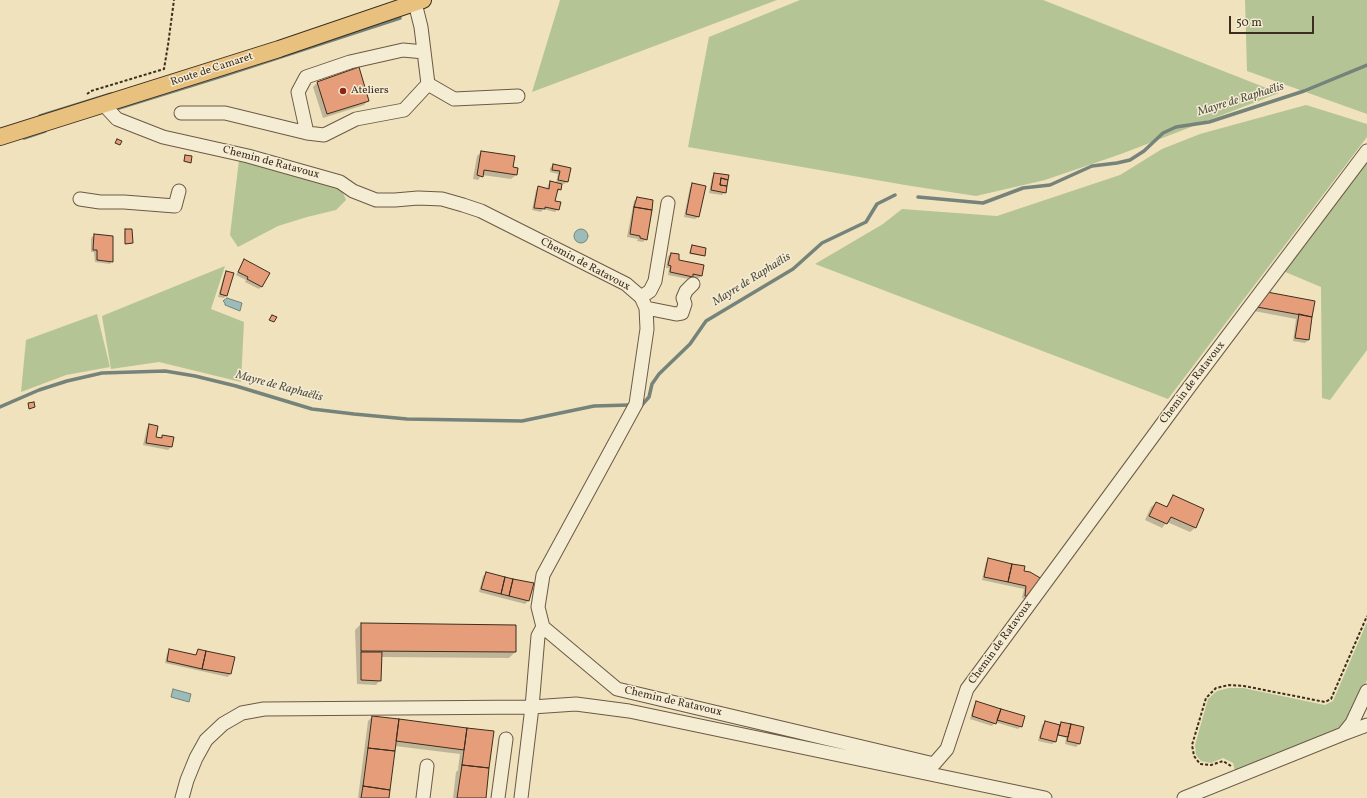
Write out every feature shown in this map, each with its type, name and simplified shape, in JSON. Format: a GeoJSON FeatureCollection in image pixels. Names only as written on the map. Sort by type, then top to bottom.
{"type":"FeatureCollection","features":[{"type":"Feature","properties":{"kind":"main road","name":"Route de Camaret"},"geometry":{"type":"LineString","coordinates":[[0,136],[272,51],[419,2]]}},
{"type":"Feature","properties":{"kind":"street"},"geometry":{"type":"LineString","coordinates":[[181,114],[226,113],[324,135],[356,119],[404,110],[428,84],[419,2]]}},
{"type":"Feature","properties":{"kind":"street"},"geometry":{"type":"LineString","coordinates":[[307,132],[298,92],[306,77],[350,62],[403,50],[424,52]]}},
{"type":"Feature","properties":{"kind":"street"},"geometry":{"type":"LineString","coordinates":[[428,84],[454,99],[518,96]]}},
{"type":"Feature","properties":{"kind":"street","name":"Chemin de Ratavoux"},"geometry":{"type":"LineString","coordinates":[[103,104],[117,119],[163,137],[248,156],[340,182],[353,191],[376,200],[418,198],[442,199],[481,211],[626,284],[644,302]]}},
{"type":"Feature","properties":{"kind":"street","name":"Chemin de Ratavoux"},"geometry":{"type":"LineString","coordinates":[[543,627],[618,689],[934,764],[946,749],[967,689],[1190,386],[1367,151]]}},
{"type":"Feature","properties":{"kind":"street"},"geometry":{"type":"LineString","coordinates":[[80,199],[100,202],[124,202],[175,206],[179,191]]}},
{"type":"Feature","properties":{"kind":"street"},"geometry":{"type":"LineString","coordinates":[[522,798],[538,636],[543,627],[538,607],[543,575],[636,404],[647,329],[644,302],[654,281],[668,203]]}},
{"type":"Feature","properties":{"kind":"street"},"geometry":{"type":"LineString","coordinates":[[644,302],[676,314],[682,312],[685,304],[683,298],[686,291],[693,284]]}},
{"type":"Feature","properties":{"kind":"street"},"geometry":{"type":"LineString","coordinates":[[1344,734],[1352,723],[1367,691]]}},
{"type":"Feature","properties":{"kind":"street"},"geometry":{"type":"LineString","coordinates":[[182,798],[187,780],[196,758],[206,740],[223,724],[242,713],[264,709],[532,707],[576,704],[630,710],[1046,798]]}},
{"type":"Feature","properties":{"kind":"street"},"geometry":{"type":"LineString","coordinates":[[1184,798],[1367,725]]}},
{"type":"Feature","properties":{"kind":"street"},"geometry":{"type":"LineString","coordinates":[[498,798],[506,740]]}},
{"type":"Feature","properties":{"kind":"street"},"geometry":{"type":"LineString","coordinates":[[423,798],[427,766]]}},
{"type":"Feature","properties":{"kind":"path"},"geometry":{"type":"LineString","coordinates":[[86,109],[85,96],[91,91],[164,69],[174,0]]}},
{"type":"Feature","properties":{"kind":"path"},"geometry":{"type":"LineString","coordinates":[[1235,777],[1231,765],[1223,761],[1211,765],[1200,764],[1194,756],[1192,745],[1206,698],[1216,688],[1229,685],[1244,686],[1325,702],[1331,699],[1367,616]]}},
{"type":"Feature","properties":{"kind":"green space"},"geometry":{"type":"Polygon","coordinates":[[[560,0],[777,0],[532,92],[560,0]]]}},
{"type":"Feature","properties":{"kind":"green space"},"geometry":{"type":"Polygon","coordinates":[[[800,0],[1043,0],[1279,93],[1121,154],[1045,180],[976,196],[688,147],[709,37],[800,0]]]}},
{"type":"Feature","properties":{"kind":"green space"},"geometry":{"type":"Polygon","coordinates":[[[1245,0],[1367,0],[1367,114],[1247,71],[1245,0]]]}},
{"type":"Feature","properties":{"kind":"green space"},"geometry":{"type":"Polygon","coordinates":[[[1306,105],[1367,124],[1367,137],[1168,399],[815,264],[883,224],[902,209],[997,216],[1120,175],[1162,149],[1200,134],[1306,105]]]}},
{"type":"Feature","properties":{"kind":"green space"},"geometry":{"type":"Polygon","coordinates":[[[1367,158],[1367,350],[1330,400],[1322,398],[1321,287],[1283,271],[1367,158]]]}},
{"type":"Feature","properties":{"kind":"green space"},"geometry":{"type":"Polygon","coordinates":[[[239,160],[337,185],[341,188],[346,200],[336,210],[278,226],[238,247],[230,235],[239,160]]]}},
{"type":"Feature","properties":{"kind":"green space"},"geometry":{"type":"Polygon","coordinates":[[[225,266],[211,309],[244,322],[241,382],[159,362],[111,369],[102,316],[225,266]]]}},
{"type":"Feature","properties":{"kind":"green space"},"geometry":{"type":"Polygon","coordinates":[[[97,314],[110,367],[66,375],[21,392],[26,340],[97,314]]]}},
{"type":"Feature","properties":{"kind":"green space"},"geometry":{"type":"Polygon","coordinates":[[[1367,622],[1367,680],[1349,720],[1344,727],[1235,771],[1233,763],[1223,758],[1211,763],[1201,761],[1196,755],[1195,745],[1208,699],[1217,691],[1229,688],[1243,688],[1325,705],[1333,701],[1367,622]]]}},
{"type":"Feature","properties":{"kind":"water"},"geometry":{"type":"Polygon","coordinates":[[[581,229],[586,231],[588,236],[586,241],[581,243],[576,241],[574,236],[576,231],[581,229]]]}},
{"type":"Feature","properties":{"kind":"water"},"geometry":{"type":"Polygon","coordinates":[[[227,298],[242,303],[240,311],[225,305],[223,301],[227,298]]]}},
{"type":"Feature","properties":{"kind":"water"},"geometry":{"type":"Polygon","coordinates":[[[173,689],[191,694],[189,702],[171,697],[173,689]]]}},
{"type":"Feature","properties":{"kind":"building","name":"Ateliers"},"geometry":{"type":"Polygon","coordinates":[[[359,67],[369,101],[327,114],[317,82],[359,67]]]}},
{"type":"Feature","properties":{"kind":"building"},"geometry":{"type":"Polygon","coordinates":[[[117,139],[122,141],[120,145],[115,143],[117,139]]]}},
{"type":"Feature","properties":{"kind":"building"},"geometry":{"type":"Polygon","coordinates":[[[481,151],[515,156],[513,167],[518,168],[517,175],[484,170],[483,177],[477,175],[481,151]]]}},
{"type":"Feature","properties":{"kind":"building"},"geometry":{"type":"Polygon","coordinates":[[[185,155],[192,156],[191,163],[184,161],[185,155]]]}},
{"type":"Feature","properties":{"kind":"building"},"geometry":{"type":"Polygon","coordinates":[[[553,164],[571,168],[568,182],[558,180],[560,171],[552,170],[553,164]]]}},
{"type":"Feature","properties":{"kind":"building"},"geometry":{"type":"Polygon","coordinates":[[[714,173],[729,175],[728,180],[721,178],[720,185],[727,186],[726,193],[711,190],[714,173]]]}},
{"type":"Feature","properties":{"kind":"building"},"geometry":{"type":"Polygon","coordinates":[[[721,178],[728,180],[727,186],[720,185],[721,178]]]}},
{"type":"Feature","properties":{"kind":"building"},"geometry":{"type":"Polygon","coordinates":[[[550,181],[562,184],[561,190],[558,189],[555,201],[561,202],[559,210],[545,207],[545,209],[534,208],[538,186],[549,189],[550,181]]]}},
{"type":"Feature","properties":{"kind":"building"},"geometry":{"type":"Polygon","coordinates":[[[692,183],[706,186],[699,217],[686,214],[692,183]]]}},
{"type":"Feature","properties":{"kind":"building"},"geometry":{"type":"Polygon","coordinates":[[[637,197],[653,200],[652,210],[634,207],[637,197]]]}},
{"type":"Feature","properties":{"kind":"building"},"geometry":{"type":"Polygon","coordinates":[[[634,207],[652,210],[647,240],[640,238],[640,236],[630,234],[634,207]]]}},
{"type":"Feature","properties":{"kind":"building"},"geometry":{"type":"Polygon","coordinates":[[[125,229],[132,229],[133,243],[125,244],[125,229]]]}},
{"type":"Feature","properties":{"kind":"building"},"geometry":{"type":"Polygon","coordinates":[[[94,234],[113,236],[113,262],[97,260],[97,250],[93,250],[94,234]]]}},
{"type":"Feature","properties":{"kind":"building"},"geometry":{"type":"Polygon","coordinates":[[[692,245],[706,248],[705,256],[690,253],[692,245]]]}},
{"type":"Feature","properties":{"kind":"building"},"geometry":{"type":"Polygon","coordinates":[[[671,253],[679,254],[679,260],[704,265],[702,276],[693,274],[693,277],[670,272],[671,266],[668,265],[671,253]]]}},
{"type":"Feature","properties":{"kind":"building"},"geometry":{"type":"Polygon","coordinates":[[[244,259],[270,273],[262,287],[238,272],[244,259]]]}},
{"type":"Feature","properties":{"kind":"building"},"geometry":{"type":"Polygon","coordinates":[[[226,271],[234,273],[227,296],[220,294],[226,271]]]}},
{"type":"Feature","properties":{"kind":"building"},"geometry":{"type":"Polygon","coordinates":[[[1267,292],[1315,301],[1312,317],[1257,307],[1267,292]]]}},
{"type":"Feature","properties":{"kind":"building"},"geometry":{"type":"Polygon","coordinates":[[[1299,314],[1312,317],[1309,340],[1295,338],[1299,314]]]}},
{"type":"Feature","properties":{"kind":"building"},"geometry":{"type":"Polygon","coordinates":[[[272,315],[277,317],[274,322],[269,320],[272,315]]]}},
{"type":"Feature","properties":{"kind":"building"},"geometry":{"type":"Polygon","coordinates":[[[34,402],[35,407],[29,409],[28,403],[34,402]]]}},
{"type":"Feature","properties":{"kind":"building"},"geometry":{"type":"Polygon","coordinates":[[[149,424],[158,426],[156,437],[162,438],[162,435],[174,437],[172,447],[146,443],[149,424]]]}},
{"type":"Feature","properties":{"kind":"building"},"geometry":{"type":"Polygon","coordinates":[[[1173,495],[1204,509],[1196,528],[1171,517],[1167,524],[1149,516],[1156,502],[1167,507],[1173,495]]]}},
{"type":"Feature","properties":{"kind":"building"},"geometry":{"type":"Polygon","coordinates":[[[988,558],[1012,564],[1008,582],[984,577],[988,558]]]}},
{"type":"Feature","properties":{"kind":"building"},"geometry":{"type":"Polygon","coordinates":[[[1012,564],[1025,566],[1024,571],[1030,572],[1042,579],[1029,596],[1025,596],[1026,586],[1008,582],[1012,564]]]}},
{"type":"Feature","properties":{"kind":"building"},"geometry":{"type":"Polygon","coordinates":[[[486,572],[505,577],[501,594],[481,589],[486,572]]]}},
{"type":"Feature","properties":{"kind":"building"},"geometry":{"type":"Polygon","coordinates":[[[505,577],[513,579],[509,596],[501,594],[505,577]]]}},
{"type":"Feature","properties":{"kind":"building"},"geometry":{"type":"Polygon","coordinates":[[[513,579],[534,583],[529,601],[509,596],[513,579]]]}},
{"type":"Feature","properties":{"kind":"building"},"geometry":{"type":"Polygon","coordinates":[[[361,623],[516,625],[516,652],[361,651],[361,623]]]}},
{"type":"Feature","properties":{"kind":"building"},"geometry":{"type":"Polygon","coordinates":[[[169,649],[196,655],[198,649],[206,651],[202,669],[167,661],[169,649]]]}},
{"type":"Feature","properties":{"kind":"building"},"geometry":{"type":"Polygon","coordinates":[[[206,651],[235,657],[231,674],[202,669],[206,651]]]}},
{"type":"Feature","properties":{"kind":"building"},"geometry":{"type":"Polygon","coordinates":[[[361,652],[382,652],[381,681],[361,680],[361,652]]]}},
{"type":"Feature","properties":{"kind":"building"},"geometry":{"type":"Polygon","coordinates":[[[976,701],[1001,709],[996,724],[972,716],[976,701]]]}},
{"type":"Feature","properties":{"kind":"building"},"geometry":{"type":"Polygon","coordinates":[[[1001,709],[1025,716],[1022,727],[997,720],[1001,709]]]}},
{"type":"Feature","properties":{"kind":"building"},"geometry":{"type":"Polygon","coordinates":[[[372,716],[399,719],[395,751],[368,748],[372,716]]]}},
{"type":"Feature","properties":{"kind":"building"},"geometry":{"type":"Polygon","coordinates":[[[399,719],[467,728],[464,750],[396,741],[399,719]]]}},
{"type":"Feature","properties":{"kind":"building"},"geometry":{"type":"Polygon","coordinates":[[[1045,721],[1060,725],[1056,742],[1040,738],[1045,721]]]}},
{"type":"Feature","properties":{"kind":"building"},"geometry":{"type":"Polygon","coordinates":[[[1061,722],[1071,724],[1068,737],[1058,735],[1061,722]]]}},
{"type":"Feature","properties":{"kind":"building"},"geometry":{"type":"Polygon","coordinates":[[[1071,724],[1084,727],[1080,744],[1067,741],[1071,724]]]}},
{"type":"Feature","properties":{"kind":"building"},"geometry":{"type":"Polygon","coordinates":[[[467,728],[494,731],[489,768],[462,765],[467,728]]]}},
{"type":"Feature","properties":{"kind":"building"},"geometry":{"type":"Polygon","coordinates":[[[368,748],[395,751],[390,790],[363,786],[368,748]]]}},
{"type":"Feature","properties":{"kind":"building"},"geometry":{"type":"Polygon","coordinates":[[[462,765],[489,768],[486,798],[457,798],[462,765]]]}},
{"type":"Feature","properties":{"kind":"building"},"geometry":{"type":"Polygon","coordinates":[[[363,786],[390,790],[389,798],[361,798],[363,786]]]}},
{"type":"Feature","properties":{"kind":"waterway"},"geometry":{"type":"LineString","coordinates":[[119,108],[400,18]]}},
{"type":"Feature","properties":{"kind":"waterway","name":"Mayre de Raphaëlis"},"geometry":{"type":"LineString","coordinates":[[918,197],[983,203],[1023,188],[1050,185],[1092,166],[1130,160],[1144,151],[1163,133],[1176,127],[1209,122],[1304,91],[1367,65]]}},
{"type":"Feature","properties":{"kind":"waterway"},"geometry":{"type":"LineString","coordinates":[[40,116],[111,94]]}},
{"type":"Feature","properties":{"kind":"waterway"},"geometry":{"type":"LineString","coordinates":[[24,138],[45,131]]}},
{"type":"Feature","properties":{"kind":"waterway","name":"Mayre de Raphaëlis"},"geometry":{"type":"LineString","coordinates":[[641,406],[649,397],[652,384],[659,374],[690,344],[706,321],[793,269],[822,243],[866,222],[877,204],[895,195]]}},
{"type":"Feature","properties":{"kind":"waterway","name":"Mayre de Raphaëlis"},"geometry":{"type":"LineString","coordinates":[[0,407],[39,390],[67,381],[102,373],[165,371],[195,376],[236,386],[312,409],[407,419],[522,421],[594,406],[629,405]]}},
{"type":"Feature","properties":{"kind":"place","name":"Ateliers"},"geometry":{"type":"Point","coordinates":[343,91]}}]}
